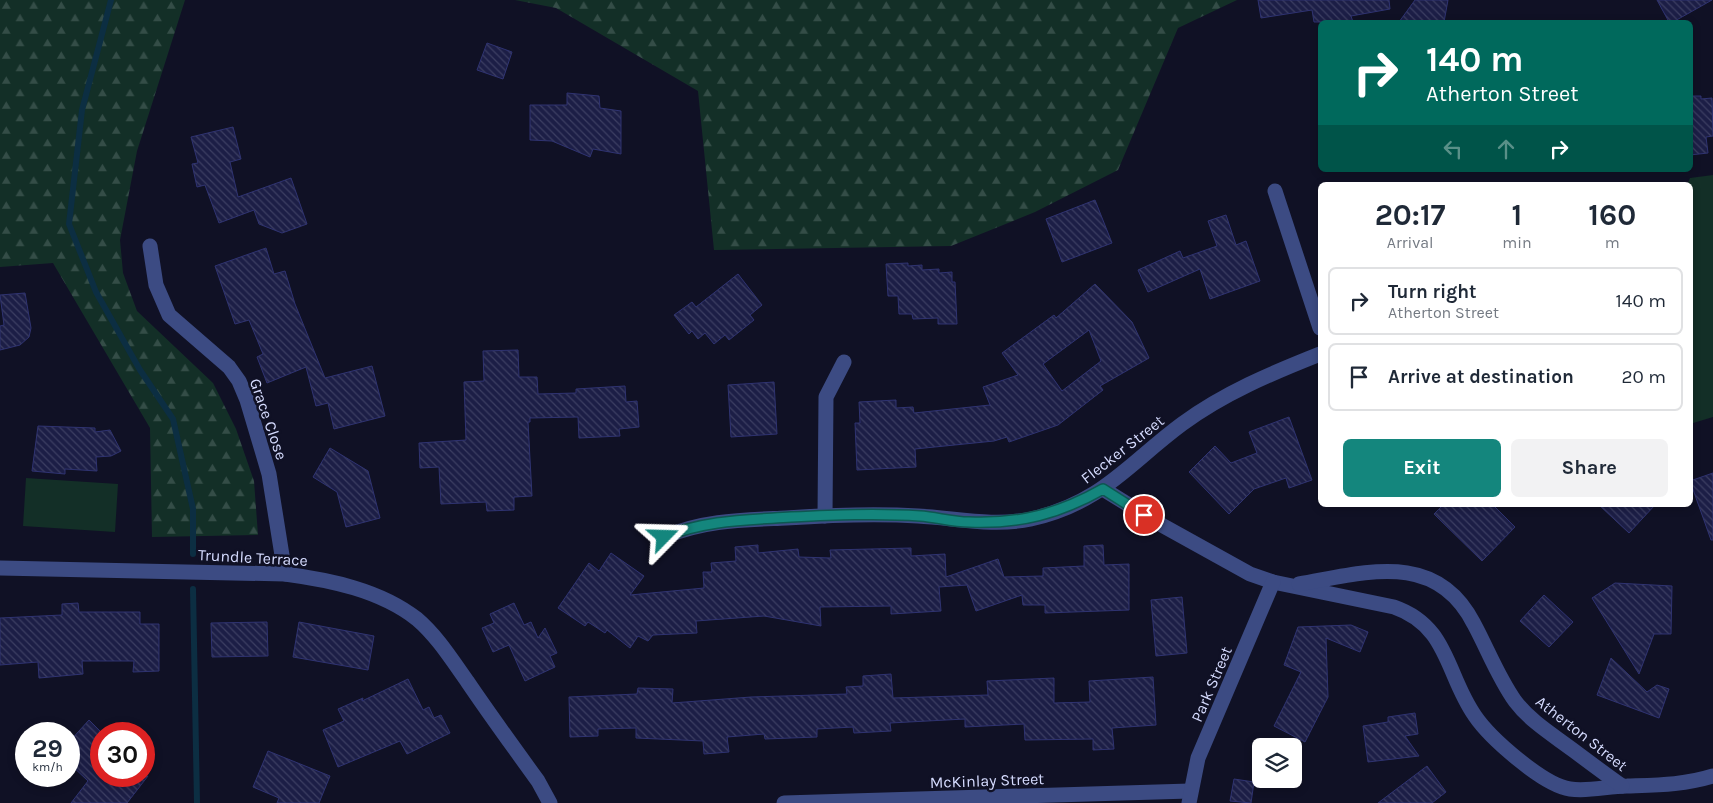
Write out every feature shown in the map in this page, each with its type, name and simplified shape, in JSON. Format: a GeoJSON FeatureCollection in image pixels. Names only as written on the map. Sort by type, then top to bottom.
{"type":"FeatureCollection","features":[{"type":"Feature","properties":{"kind":"street"},"geometry":{"type":"LineString","coordinates":[[1275,191],[1318,322]]}},
{"type":"Feature","properties":{"kind":"street","name":"Grace Close"},"geometry":{"type":"LineString","coordinates":[[150,246],[156,285],[169,315],[229,367],[239,381],[247,400],[272,490],[285,574]]}},
{"type":"Feature","properties":{"kind":"street","name":"Flecker Street"},"geometry":{"type":"LineString","coordinates":[[664,537],[685,528],[713,522],[825,516],[920,516],[967,522],[1020,520],[1065,509],[1103,489],[1183,424],[1213,404],[1245,386],[1318,355]]}},
{"type":"Feature","properties":{"kind":"street"},"geometry":{"type":"LineString","coordinates":[[825,516],[826,397],[844,362]]}},
{"type":"Feature","properties":{"kind":"street","name":"Atherton Street"},"geometry":{"type":"LineString","coordinates":[[1103,489],[1250,574],[1274,582],[1292,584],[1409,613],[1422,621],[1447,656],[1474,715],[1513,756],[1552,784],[1569,789],[1667,785],[1697,781],[1713,776]]}},
{"type":"Feature","properties":{"kind":"street","name":"Trundle Terrace"},"geometry":{"type":"LineString","coordinates":[[0,568],[285,574],[319,578],[355,588],[386,601],[416,619],[439,642],[538,781],[550,803]]}},
{"type":"Feature","properties":{"kind":"street","name":"Atherton Street"},"geometry":{"type":"LineString","coordinates":[[1292,584],[1379,571],[1410,571],[1436,581],[1456,598],[1474,622],[1500,678],[1517,703],[1540,727],[1622,786]]}},
{"type":"Feature","properties":{"kind":"street","name":"Park Street"},"geometry":{"type":"LineString","coordinates":[[1190,797],[1198,758],[1274,582]]}},
{"type":"Feature","properties":{"kind":"street","name":"McKinlay Street"},"geometry":{"type":"LineString","coordinates":[[784,803],[1190,797]]}},
{"type":"Feature","properties":{"kind":"green space"},"geometry":{"type":"Polygon","coordinates":[[[0,0],[185,0],[137,151],[120,240],[123,273],[137,311],[213,383],[236,429],[254,481],[258,535],[152,537],[150,428],[53,263],[0,267],[0,0]]]}},
{"type":"Feature","properties":{"kind":"green space"},"geometry":{"type":"Polygon","coordinates":[[[515,0],[1237,0],[1178,28],[1118,170],[1035,212],[951,246],[714,250],[698,91],[556,8],[515,0]]]}},
{"type":"Feature","properties":{"kind":"green space"},"geometry":{"type":"Polygon","coordinates":[[[1713,175],[1713,417],[1693,423],[1693,182],[1688,182],[1690,178],[1713,175]]]}},
{"type":"Feature","properties":{"kind":"green space"},"geometry":{"type":"Polygon","coordinates":[[[26,478],[118,484],[115,532],[23,526],[26,478]]]}},
{"type":"Feature","properties":{"kind":"building"},"geometry":{"type":"Polygon","coordinates":[[[1258,0],[1389,0],[1390,9],[1351,16],[1352,20],[1318,20],[1318,22],[1314,22],[1312,10],[1261,18],[1258,0]]]}},
{"type":"Feature","properties":{"kind":"building"},"geometry":{"type":"Polygon","coordinates":[[[1415,0],[1448,0],[1444,20],[1400,20],[1415,0]]]}},
{"type":"Feature","properties":{"kind":"building"},"geometry":{"type":"Polygon","coordinates":[[[1657,0],[1712,0],[1677,20],[1668,20],[1657,0]]]}},
{"type":"Feature","properties":{"kind":"building"},"geometry":{"type":"Polygon","coordinates":[[[487,43],[512,52],[503,79],[477,70],[487,43]]]}},
{"type":"Feature","properties":{"kind":"building"},"geometry":{"type":"Polygon","coordinates":[[[567,93],[599,96],[600,108],[621,111],[621,154],[593,149],[590,157],[552,141],[530,140],[530,105],[567,105],[567,93]]]}},
{"type":"Feature","properties":{"kind":"building"},"geometry":{"type":"Polygon","coordinates":[[[1693,96],[1701,96],[1701,99],[1712,98],[1713,136],[1706,137],[1708,153],[1693,155],[1693,96]]]}},
{"type":"Feature","properties":{"kind":"building"},"geometry":{"type":"Polygon","coordinates":[[[233,127],[241,159],[230,162],[238,197],[291,178],[307,224],[282,233],[259,224],[254,210],[219,223],[205,185],[197,187],[192,164],[198,163],[191,137],[233,127]]]}},
{"type":"Feature","properties":{"kind":"building"},"geometry":{"type":"Polygon","coordinates":[[[1095,200],[1112,243],[1062,262],[1046,219],[1095,200]]]}},
{"type":"Feature","properties":{"kind":"building"},"geometry":{"type":"Polygon","coordinates":[[[1226,215],[1236,245],[1246,241],[1260,281],[1210,299],[1200,269],[1148,292],[1138,270],[1180,251],[1183,258],[1217,246],[1208,221],[1226,215]]]}},
{"type":"Feature","properties":{"kind":"building"},"geometry":{"type":"Polygon","coordinates":[[[266,248],[274,274],[285,271],[295,304],[325,378],[372,366],[385,416],[334,429],[328,403],[316,406],[306,367],[267,383],[257,357],[263,354],[249,320],[235,324],[215,266],[266,248]]]}},
{"type":"Feature","properties":{"kind":"building"},"geometry":{"type":"Polygon","coordinates":[[[908,263],[908,266],[922,265],[922,270],[939,269],[939,273],[952,272],[952,282],[955,282],[957,324],[938,324],[938,318],[913,319],[912,314],[899,314],[898,296],[888,296],[886,264],[908,263]]]}},
{"type":"Feature","properties":{"kind":"building"},"geometry":{"type":"Polygon","coordinates":[[[738,274],[762,305],[750,315],[754,320],[729,340],[725,335],[714,344],[705,333],[698,339],[692,331],[689,334],[674,315],[692,302],[696,307],[738,274]]]}},
{"type":"Feature","properties":{"kind":"building"},"geometry":{"type":"Polygon","coordinates":[[[1095,284],[1132,322],[1149,358],[1100,386],[1103,390],[1058,425],[1009,442],[1007,437],[994,441],[915,449],[916,467],[857,470],[855,423],[860,423],[859,402],[896,400],[896,408],[913,407],[914,413],[990,405],[983,387],[1018,375],[1002,353],[1054,315],[1056,318],[1095,284]],[[1089,330],[1043,364],[1062,391],[1101,361],[1089,330]]]}},
{"type":"Feature","properties":{"kind":"building"},"geometry":{"type":"Polygon","coordinates":[[[25,293],[31,328],[29,337],[20,345],[0,350],[0,326],[4,325],[0,295],[25,293]]]}},
{"type":"Feature","properties":{"kind":"building"},"geometry":{"type":"Polygon","coordinates":[[[518,350],[519,377],[537,377],[538,394],[576,393],[576,389],[625,386],[626,402],[637,401],[639,427],[619,429],[620,436],[579,438],[578,417],[530,418],[530,422],[528,422],[532,496],[514,497],[514,510],[487,511],[486,502],[441,504],[439,467],[420,468],[419,443],[466,440],[464,382],[484,381],[483,351],[518,350]]]}},
{"type":"Feature","properties":{"kind":"building"},"geometry":{"type":"Polygon","coordinates":[[[774,382],[777,434],[731,437],[728,385],[774,382]]]}},
{"type":"Feature","properties":{"kind":"building"},"geometry":{"type":"Polygon","coordinates":[[[1289,417],[1312,480],[1289,488],[1286,478],[1254,489],[1229,514],[1189,472],[1215,446],[1231,463],[1257,453],[1249,432],[1289,417]]]}},
{"type":"Feature","properties":{"kind":"building"},"geometry":{"type":"Polygon","coordinates":[[[38,426],[95,428],[95,432],[110,430],[121,451],[111,456],[96,457],[97,471],[65,469],[65,474],[32,471],[38,426]]]}},
{"type":"Feature","properties":{"kind":"building"},"geometry":{"type":"Polygon","coordinates":[[[330,448],[368,471],[380,518],[346,527],[337,492],[313,477],[330,448]]]}},
{"type":"Feature","properties":{"kind":"building"},"geometry":{"type":"Polygon","coordinates":[[[1713,473],[1713,540],[1711,540],[1693,489],[1693,480],[1713,473]]]}},
{"type":"Feature","properties":{"kind":"building"},"geometry":{"type":"Polygon","coordinates":[[[1441,507],[1495,507],[1515,527],[1482,561],[1434,514],[1441,507]]]}},
{"type":"Feature","properties":{"kind":"building"},"geometry":{"type":"Polygon","coordinates":[[[1601,507],[1653,507],[1629,533],[1601,507]]]}},
{"type":"Feature","properties":{"kind":"building"},"geometry":{"type":"Polygon","coordinates":[[[758,545],[758,553],[798,549],[799,557],[831,558],[830,550],[911,548],[911,556],[945,554],[946,577],[998,559],[1004,577],[1043,576],[1043,568],[1084,566],[1084,546],[1103,545],[1104,565],[1129,564],[1129,610],[1045,613],[1045,605],[1023,605],[1022,595],[976,611],[967,585],[939,587],[941,611],[891,614],[891,606],[820,607],[821,626],[764,616],[696,621],[697,633],[653,635],[648,641],[638,636],[630,648],[607,630],[605,633],[588,622],[585,626],[558,608],[589,563],[599,571],[611,553],[644,576],[630,595],[704,588],[703,572],[712,572],[711,563],[736,561],[735,547],[758,545]]]}},
{"type":"Feature","properties":{"kind":"building"},"geometry":{"type":"Polygon","coordinates":[[[1615,583],[1672,586],[1671,634],[1654,634],[1639,674],[1592,598],[1615,583]]]}},
{"type":"Feature","properties":{"kind":"building"},"geometry":{"type":"Polygon","coordinates":[[[1544,595],[1573,622],[1549,647],[1520,621],[1544,595]]]}},
{"type":"Feature","properties":{"kind":"building"},"geometry":{"type":"Polygon","coordinates":[[[1182,597],[1187,653],[1156,656],[1151,600],[1182,597]]]}},
{"type":"Feature","properties":{"kind":"building"},"geometry":{"type":"Polygon","coordinates":[[[78,603],[79,612],[140,612],[140,624],[159,624],[159,671],[133,672],[134,661],[82,661],[83,674],[39,678],[38,662],[0,665],[0,618],[62,615],[62,604],[78,603]]]}},
{"type":"Feature","properties":{"kind":"building"},"geometry":{"type":"Polygon","coordinates":[[[514,603],[524,625],[531,622],[538,638],[545,628],[557,653],[550,656],[555,667],[525,681],[509,645],[493,652],[482,628],[494,623],[490,614],[514,603]]]}},
{"type":"Feature","properties":{"kind":"building"},"geometry":{"type":"Polygon","coordinates":[[[267,622],[268,656],[212,657],[211,623],[267,622]]]}},
{"type":"Feature","properties":{"kind":"building"},"geometry":{"type":"Polygon","coordinates":[[[299,622],[374,636],[368,670],[293,657],[299,622]]]}},
{"type":"Feature","properties":{"kind":"building"},"geometry":{"type":"Polygon","coordinates":[[[1351,625],[1368,632],[1360,652],[1326,638],[1328,697],[1305,742],[1302,738],[1297,738],[1274,726],[1301,672],[1284,665],[1298,627],[1351,625]]]}},
{"type":"Feature","properties":{"kind":"building"},"geometry":{"type":"Polygon","coordinates":[[[1611,658],[1647,692],[1657,685],[1669,689],[1659,718],[1597,695],[1611,658]]]}},
{"type":"Feature","properties":{"kind":"building"},"geometry":{"type":"Polygon","coordinates":[[[891,674],[893,698],[988,695],[987,681],[1054,678],[1054,703],[1090,702],[1089,681],[1153,677],[1156,725],[1112,728],[1114,749],[1093,750],[1093,739],[1025,740],[1024,724],[965,727],[965,719],[890,723],[891,731],[854,733],[853,727],[817,729],[817,737],[765,739],[764,734],[727,737],[729,752],[704,754],[703,741],[636,738],[636,728],[598,729],[598,736],[570,737],[569,697],[637,694],[638,688],[673,689],[672,703],[751,697],[847,694],[846,687],[863,686],[863,676],[891,674]]]}},
{"type":"Feature","properties":{"kind":"building"},"geometry":{"type":"Polygon","coordinates":[[[408,679],[423,710],[429,707],[434,718],[441,715],[450,733],[407,754],[400,741],[338,767],[323,730],[344,721],[338,709],[363,698],[362,701],[408,679]]]}},
{"type":"Feature","properties":{"kind":"building"},"geometry":{"type":"Polygon","coordinates":[[[1415,713],[1418,734],[1405,736],[1419,756],[1368,762],[1363,726],[1388,722],[1388,717],[1415,713]]]}},
{"type":"Feature","properties":{"kind":"building"},"geometry":{"type":"Polygon","coordinates":[[[89,720],[91,722],[90,787],[139,787],[127,803],[71,803],[88,781],[80,773],[80,730],[89,720]]]}},
{"type":"Feature","properties":{"kind":"building"},"geometry":{"type":"Polygon","coordinates":[[[268,751],[330,776],[319,803],[277,803],[279,798],[253,787],[268,751]]]}},
{"type":"Feature","properties":{"kind":"building"},"geometry":{"type":"Polygon","coordinates":[[[1427,766],[1446,792],[1432,803],[1378,803],[1427,766]]]}},
{"type":"Feature","properties":{"kind":"building"},"geometry":{"type":"Polygon","coordinates":[[[1234,779],[1252,782],[1251,803],[1230,801],[1234,779]]]}},
{"type":"Feature","properties":{"kind":"waterway"},"geometry":{"type":"LineString","coordinates":[[111,0],[82,110],[69,224],[96,292],[140,370],[173,419],[193,509],[193,554]]}},
{"type":"Feature","properties":{"kind":"waterway"},"geometry":{"type":"LineString","coordinates":[[193,589],[197,803]]}},
{"type":"Feature","properties":{"kind":"route"},"geometry":{"type":"LineString","coordinates":[[664,537],[685,528],[713,522],[825,516],[897,515],[967,522],[1029,519],[1065,509],[1103,489],[1144,515]]}}]}
